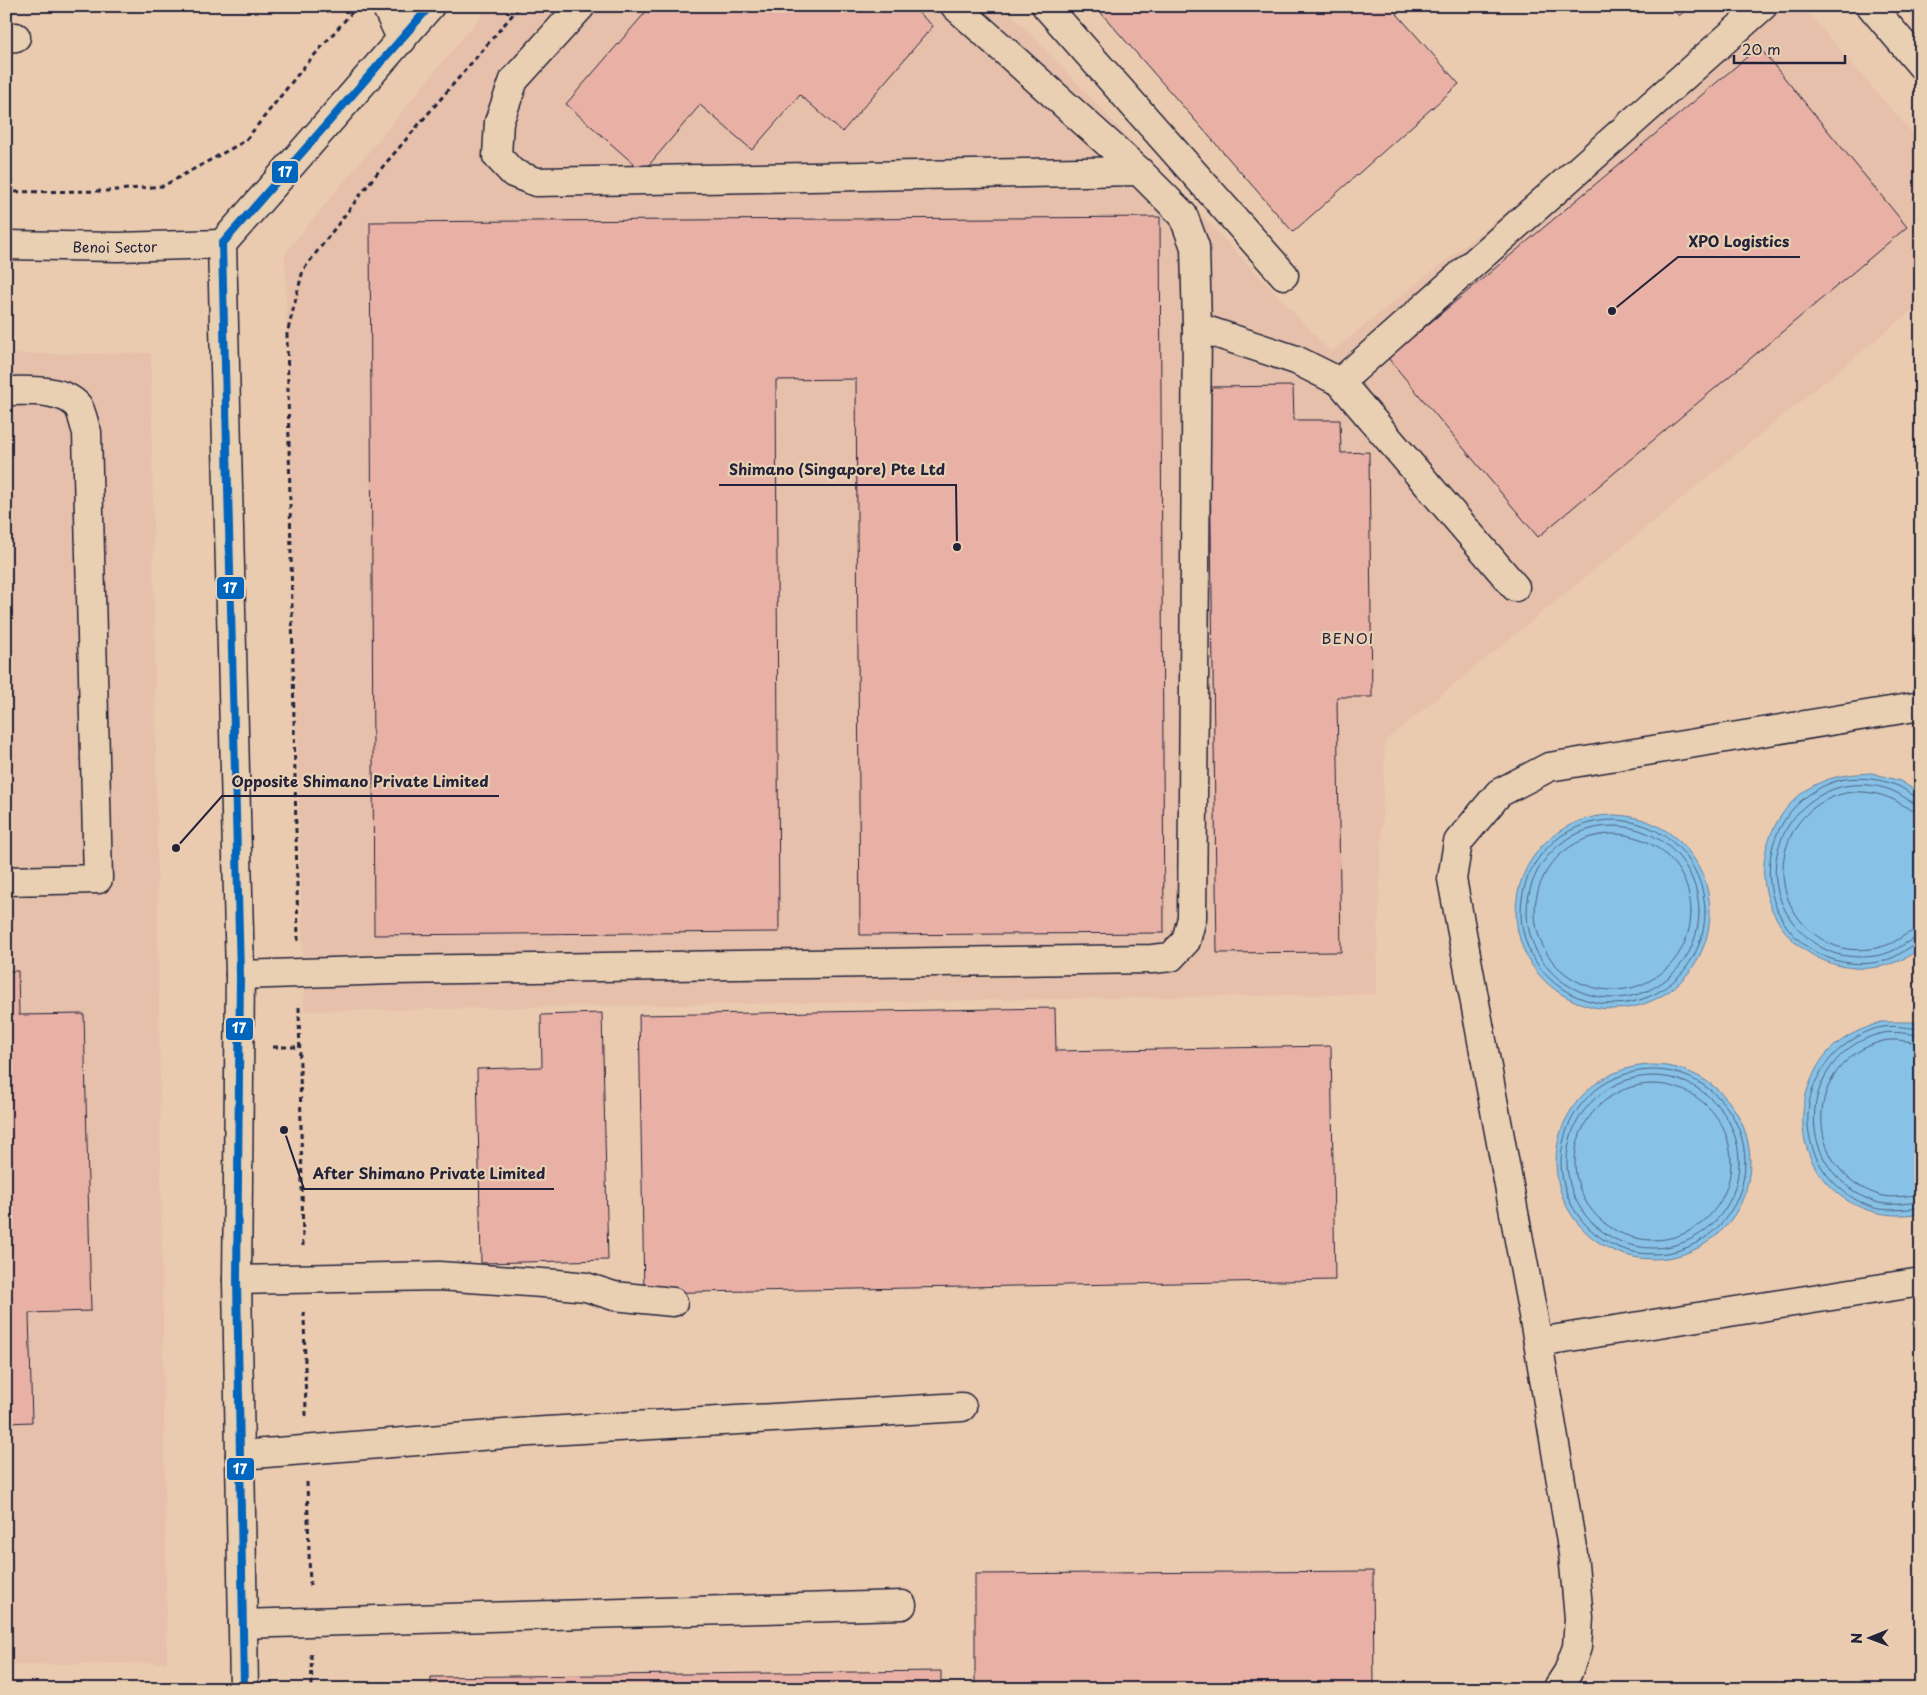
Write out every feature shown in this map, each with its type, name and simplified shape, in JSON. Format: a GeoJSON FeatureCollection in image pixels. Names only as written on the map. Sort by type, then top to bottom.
{"type":"FeatureCollection","features":[{"type":"Feature","properties":{"kind":"street"},"geometry":{"type":"LineString","coordinates":[[386,6],[402,40]]}},
{"type":"Feature","properties":{"kind":"street"},"geometry":{"type":"LineString","coordinates":[[244,1689],[237,1280],[240,975],[222,244],[430,6]]}},
{"type":"Feature","properties":{"kind":"street"},"geometry":{"type":"LineString","coordinates":[[580,6],[514,80],[499,122],[497,156],[513,173],[536,182],[1138,171]]}},
{"type":"Feature","properties":{"kind":"street"},"geometry":{"type":"LineString","coordinates":[[240,975],[392,970],[1152,960],[1171,957],[1186,941],[1192,918],[1197,328],[1195,247],[1184,215],[955,6]]}},
{"type":"Feature","properties":{"kind":"street"},"geometry":{"type":"LineString","coordinates":[[1046,6],[1284,275]]}},
{"type":"Feature","properties":{"kind":"street"},"geometry":{"type":"LineString","coordinates":[[1340,382],[1763,6]]}},
{"type":"Feature","properties":{"kind":"street"},"geometry":{"type":"LineString","coordinates":[[1871,6],[1921,65]]}},
{"type":"Feature","properties":{"kind":"street","name":"Benoi Sector"},"geometry":{"type":"LineString","coordinates":[[6,245],[117,247],[222,244]]}},
{"type":"Feature","properties":{"kind":"street"},"geometry":{"type":"LineString","coordinates":[[1197,328],[1296,360],[1340,382],[1515,587]]}},
{"type":"Feature","properties":{"kind":"street"},"geometry":{"type":"LineString","coordinates":[[6,391],[39,391],[60,394],[78,406],[87,432],[98,879],[6,881]]}},
{"type":"Feature","properties":{"kind":"street"},"geometry":{"type":"LineString","coordinates":[[1557,1689],[1568,1672],[1577,1648],[1578,1594],[1572,1544],[1538,1342],[1452,880],[1458,842],[1498,793],[1549,767],[1921,706]]}},
{"type":"Feature","properties":{"kind":"street"},"geometry":{"type":"LineString","coordinates":[[237,1280],[439,1276],[586,1287],[614,1296],[674,1302]]}},
{"type":"Feature","properties":{"kind":"street"},"geometry":{"type":"LineString","coordinates":[[1538,1342],[1921,1282]]}},
{"type":"Feature","properties":{"kind":"street"},"geometry":{"type":"LineString","coordinates":[[240,1455],[530,1432],[962,1407]]}},
{"type":"Feature","properties":{"kind":"street"},"geometry":{"type":"LineString","coordinates":[[243,1624],[902,1605]]}},
{"type":"Feature","properties":{"kind":"path"},"geometry":{"type":"LineString","coordinates":[[6,192],[106,192],[163,186],[244,141],[303,68],[357,6]]}},
{"type":"Feature","properties":{"kind":"path"},"geometry":{"type":"LineString","coordinates":[[312,1689],[286,334],[303,270],[374,177],[520,6]]}},
{"type":"Feature","properties":{"kind":"shaded area"},"geometry":{"type":"Polygon","coordinates":[[[489,6],[1004,6],[1331,352],[1764,6],[1802,6],[1921,143],[1921,303],[1385,741],[1376,994],[304,1011],[285,253],[489,6]]]}},
{"type":"Feature","properties":{"kind":"shaded area"},"geometry":{"type":"Polygon","coordinates":[[[151,353],[167,1663],[6,1665],[6,354],[151,353]]]}},
{"type":"Feature","properties":{"kind":"water"},"geometry":{"type":"Polygon","coordinates":[[[1872,773],[1900,781],[1921,794],[1921,947],[1914,953],[1889,964],[1872,968],[1854,968],[1827,962],[1804,950],[1786,932],[1773,911],[1765,888],[1764,863],[1770,837],[1783,813],[1802,793],[1824,781],[1837,777],[1872,773]]]}},
{"type":"Feature","properties":{"kind":"water"},"geometry":{"type":"Polygon","coordinates":[[[1613,815],[1632,817],[1650,822],[1667,831],[1682,843],[1694,858],[1703,875],[1708,893],[1710,912],[1708,931],[1703,949],[1694,966],[1682,981],[1667,993],[1650,1002],[1632,1007],[1613,1009],[1594,1007],[1576,1002],[1559,993],[1544,981],[1532,966],[1523,949],[1518,931],[1516,912],[1518,893],[1523,875],[1532,858],[1544,843],[1559,831],[1576,822],[1594,817],[1613,815]]]}},
{"type":"Feature","properties":{"kind":"water"},"geometry":{"type":"Polygon","coordinates":[[[1881,1022],[1921,1024],[1921,1213],[1893,1215],[1868,1210],[1846,1199],[1827,1184],[1813,1164],[1805,1140],[1803,1115],[1808,1088],[1820,1062],[1831,1049],[1848,1036],[1881,1022]]]}},
{"type":"Feature","properties":{"kind":"water"},"geometry":{"type":"Polygon","coordinates":[[[1653,1065],[1672,1067],[1690,1072],[1707,1081],[1722,1093],[1734,1108],[1743,1125],[1748,1143],[1750,1162],[1748,1181],[1743,1199],[1734,1216],[1722,1231],[1707,1243],[1690,1252],[1672,1257],[1653,1259],[1634,1257],[1616,1252],[1599,1243],[1584,1231],[1572,1216],[1563,1199],[1558,1181],[1556,1162],[1558,1143],[1563,1125],[1572,1108],[1584,1093],[1599,1081],[1616,1072],[1634,1067],[1653,1065]]]}},
{"type":"Feature","properties":{"kind":"building"},"geometry":{"type":"Polygon","coordinates":[[[651,6],[911,6],[933,26],[842,132],[800,95],[752,150],[700,105],[643,172],[566,104],[651,6]]]}},
{"type":"Feature","properties":{"kind":"building"},"geometry":{"type":"Polygon","coordinates":[[[1095,6],[1390,6],[1459,84],[1293,232],[1095,6]]]}},
{"type":"Feature","properties":{"kind":"building"},"geometry":{"type":"Polygon","coordinates":[[[1670,6],[1690,6],[1679,16],[1670,6]]]}},
{"type":"Feature","properties":{"kind":"building"},"geometry":{"type":"Polygon","coordinates":[[[1759,47],[1907,227],[1538,537],[1388,358],[1759,47]]]}},
{"type":"Feature","properties":{"kind":"building"},"geometry":{"type":"Polygon","coordinates":[[[1160,217],[1164,933],[860,935],[856,379],[776,380],[779,932],[374,935],[370,222],[1160,217]]]}},
{"type":"Feature","properties":{"kind":"building"},"geometry":{"type":"Polygon","coordinates":[[[1293,386],[1294,420],[1340,420],[1341,453],[1369,452],[1372,697],[1337,697],[1341,952],[1217,953],[1209,387],[1293,386]]]}},
{"type":"Feature","properties":{"kind":"building"},"geometry":{"type":"Polygon","coordinates":[[[6,971],[18,971],[19,1015],[84,1014],[91,1311],[29,1313],[32,1422],[6,1423],[6,971]]]}},
{"type":"Feature","properties":{"kind":"building"},"geometry":{"type":"Polygon","coordinates":[[[1055,1008],[1056,1051],[1331,1046],[1335,1280],[644,1293],[639,1015],[1055,1008]]]}},
{"type":"Feature","properties":{"kind":"building"},"geometry":{"type":"Polygon","coordinates":[[[602,1013],[608,1260],[481,1263],[477,1069],[542,1067],[541,1015],[602,1013]]]}},
{"type":"Feature","properties":{"kind":"building"},"geometry":{"type":"Polygon","coordinates":[[[1373,1571],[1374,1689],[975,1689],[975,1574],[1373,1571]]]}},
{"type":"Feature","properties":{"kind":"building"},"geometry":{"type":"Polygon","coordinates":[[[941,1671],[941,1689],[431,1689],[431,1677],[941,1671]]]}},
{"type":"Feature","properties":{"kind":"transit line","name":"17"},"geometry":{"type":"LineString","coordinates":[[244,1689],[237,1280],[240,975],[222,244],[430,6]]}},
{"type":"Feature","properties":{"kind":"place","name":"XPO Logistics"},"geometry":{"type":"Point","coordinates":[1612,311]}},
{"type":"Feature","properties":{"kind":"place","name":"Shimano (Singapore) Pte Ltd"},"geometry":{"type":"Point","coordinates":[957,547]}},
{"type":"Feature","properties":{"kind":"place","name":"Opposite Shimano Private Limited"},"geometry":{"type":"Point","coordinates":[176,848]}},
{"type":"Feature","properties":{"kind":"place","name":"After Shimano Private Limited"},"geometry":{"type":"Point","coordinates":[284,1130]}},
{"type":"Feature","properties":{"kind":"district","name":"BENOI"},"geometry":{"type":"Point","coordinates":[1348,637]}}]}
